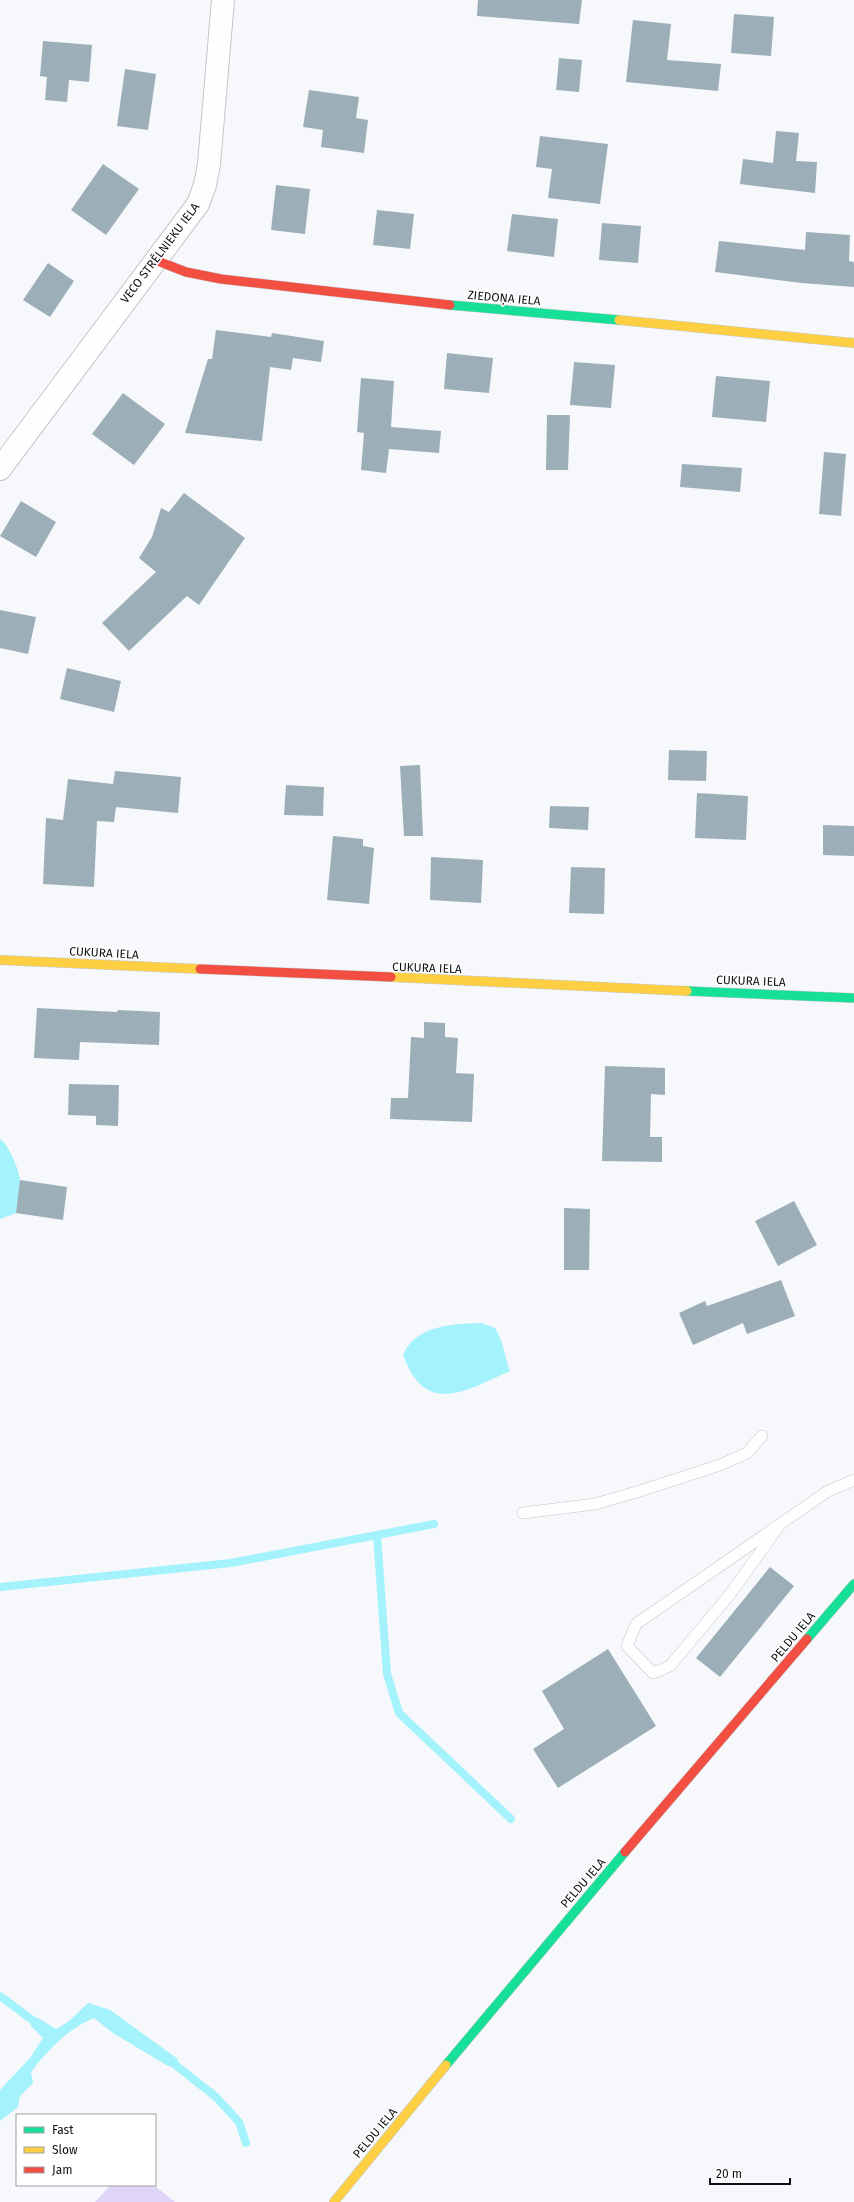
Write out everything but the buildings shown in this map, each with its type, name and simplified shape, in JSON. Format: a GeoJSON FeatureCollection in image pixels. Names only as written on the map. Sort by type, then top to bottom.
{"type":"FeatureCollection","features":[{"type":"Feature","properties":{"kind":"street","name":"VECO STRĒLNIEKU IELA"},"geometry":{"type":"LineString","coordinates":[[0,469],[198,204],[206,185],[209,164],[223,0]]}},
{"type":"Feature","properties":{"kind":"street","name":"ZIEDOŅA IELA"},"geometry":{"type":"LineString","coordinates":[[155,260],[186,272],[221,279],[463,307],[673,325],[854,343]]}},
{"type":"Feature","properties":{"kind":"street","name":"CUKURA IELA"},"geometry":{"type":"LineString","coordinates":[[0,960],[854,998]]}},
{"type":"Feature","properties":{"kind":"street","name":"PELDU IELA"},"geometry":{"type":"LineString","coordinates":[[334,2202],[546,1944],[854,1584]]}},
{"type":"Feature","properties":{"kind":"lane"},"geometry":{"type":"LineString","coordinates":[[523,1513],[595,1504],[640,1491],[720,1465],[747,1453],[762,1436]]}},
{"type":"Feature","properties":{"kind":"lane"},"geometry":{"type":"LineString","coordinates":[[779,1526],[731,1593],[670,1666],[653,1673],[627,1646],[636,1624],[828,1491],[854,1480]]}},
{"type":"Feature","properties":{"kind":"shaded area"},"geometry":{"type":"Polygon","coordinates":[[[110,2186],[155,2186],[175,2202],[95,2202],[110,2186]]]}},
{"type":"Feature","properties":{"kind":"water"},"geometry":{"type":"Polygon","coordinates":[[[0,1139],[13,1158],[18,1171],[20,1189],[16,1213],[0,1219],[0,1139]]]}},
{"type":"Feature","properties":{"kind":"water"},"geometry":{"type":"Polygon","coordinates":[[[481,1323],[495,1328],[502,1344],[510,1371],[478,1386],[448,1394],[435,1393],[423,1386],[412,1374],[403,1355],[409,1345],[417,1337],[436,1328],[458,1324],[481,1323]]]}},
{"type":"Feature","properties":{"kind":"water"},"geometry":{"type":"Polygon","coordinates":[[[88,2003],[110,2010],[178,2059],[177,2066],[168,2066],[113,2033],[94,2018],[75,2028],[59,2040],[45,2055],[31,2072],[33,2083],[20,2096],[18,2107],[0,2121],[0,2090],[30,2058],[43,2038],[30,2025],[38,2018],[56,2029],[68,2022],[88,2003]]]}},
{"type":"Feature","properties":{"kind":"waterway"},"geometry":{"type":"LineString","coordinates":[[0,1587],[231,1563],[434,1524]]}},
{"type":"Feature","properties":{"kind":"waterway"},"geometry":{"type":"LineString","coordinates":[[377,1535],[387,1674],[399,1713],[511,1819]]}},
{"type":"Feature","properties":{"kind":"waterway"},"geometry":{"type":"LineString","coordinates":[[0,1996],[43,2028]]}},
{"type":"Feature","properties":{"kind":"waterway"},"geometry":{"type":"LineString","coordinates":[[168,2059],[216,2097],[239,2122],[246,2143]]}},
{"type":"Feature","properties":{"kind":"traffic: fast"},"geometry":{"type":"LineString","coordinates":[[450,305],[619,320]]}},
{"type":"Feature","properties":{"kind":"traffic: fast"},"geometry":{"type":"LineString","coordinates":[[687,991],[854,998]]}},
{"type":"Feature","properties":{"kind":"traffic: fast"},"geometry":{"type":"LineString","coordinates":[[807,1639],[854,1584]]}},
{"type":"Feature","properties":{"kind":"traffic: fast"},"geometry":{"type":"LineString","coordinates":[[446,2065],[625,1852]]}},
{"type":"Feature","properties":{"kind":"traffic: slow"},"geometry":{"type":"LineString","coordinates":[[619,320],[854,343]]}},
{"type":"Feature","properties":{"kind":"traffic: slow"},"geometry":{"type":"LineString","coordinates":[[0,960],[200,969]]}},
{"type":"Feature","properties":{"kind":"traffic: slow"},"geometry":{"type":"LineString","coordinates":[[391,977],[687,991]]}},
{"type":"Feature","properties":{"kind":"traffic: slow"},"geometry":{"type":"LineString","coordinates":[[334,2202],[446,2065]]}},
{"type":"Feature","properties":{"kind":"traffic: jam"},"geometry":{"type":"LineString","coordinates":[[155,260],[186,272],[221,279],[450,305]]}},
{"type":"Feature","properties":{"kind":"traffic: jam"},"geometry":{"type":"LineString","coordinates":[[200,969],[391,977]]}},
{"type":"Feature","properties":{"kind":"traffic: jam"},"geometry":{"type":"LineString","coordinates":[[625,1852],[807,1639]]}}]}
